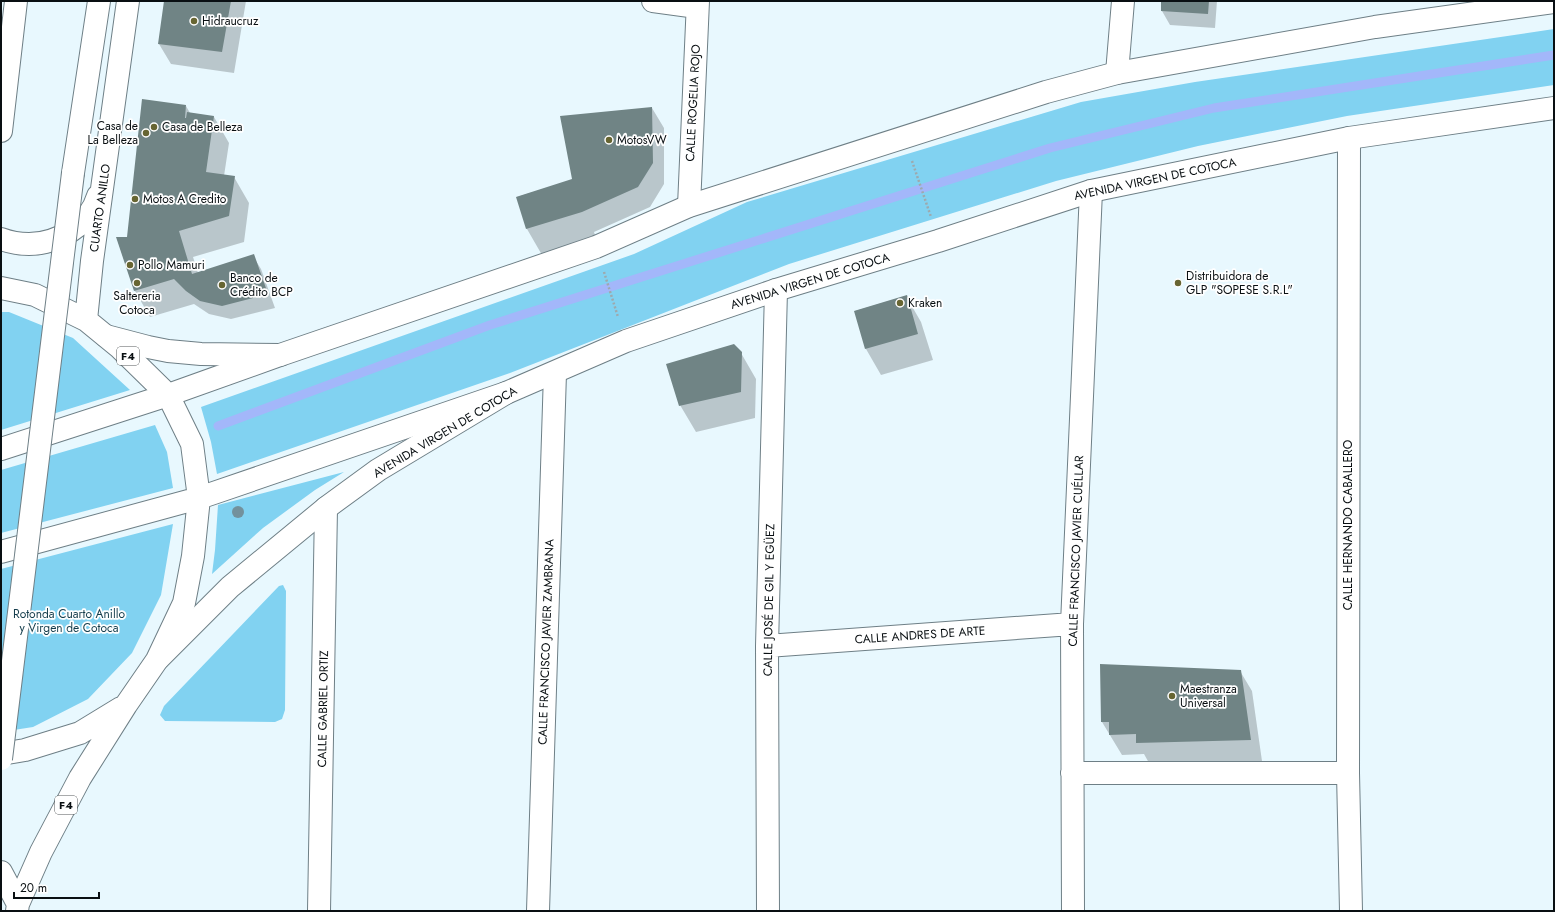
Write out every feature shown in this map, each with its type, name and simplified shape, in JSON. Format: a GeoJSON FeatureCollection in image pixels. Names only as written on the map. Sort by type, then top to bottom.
{"type":"FeatureCollection","features":[{"type":"Feature","properties":{"kind":"main road"},"geometry":{"type":"LineString","coordinates":[[1,131],[16,1]]}},
{"type":"Feature","properties":{"kind":"main road"},"geometry":{"type":"LineString","coordinates":[[1,759],[73,173],[99,1]]}},
{"type":"Feature","properties":{"kind":"main road","name":"CUARTO ANILLO"},"geometry":{"type":"LineString","coordinates":[[86,320],[128,1]]}},
{"type":"Feature","properties":{"kind":"main road"},"geometry":{"type":"LineString","coordinates":[[653,1],[698,4]]}},
{"type":"Feature","properties":{"kind":"main road"},"geometry":{"type":"LineString","coordinates":[[1118,74],[1123,1]]}},
{"type":"Feature","properties":{"kind":"main road"},"geometry":{"type":"LineString","coordinates":[[1,449],[168,395],[280,355],[596,248],[689,206],[1046,92],[1118,74],[1375,27],[1554,2]]}},
{"type":"Feature","properties":{"kind":"main road","name":"CALLE ROGELIA ROJO"},"geometry":{"type":"LineString","coordinates":[[689,206],[698,4]]}},
{"type":"Feature","properties":{"kind":"main road","name":"AVENIDA VIRGEN DE COTOCA"},"geometry":{"type":"LineString","coordinates":[[157,660],[230,588],[326,508],[378,470],[506,393],[626,341],[776,290],[938,241],[1091,191],[1349,138],[1554,108]]}},
{"type":"Feature","properties":{"kind":"main road","name":"CALLE HERNANDO CABALLERO"},"geometry":{"type":"LineString","coordinates":[[1349,138],[1348,773],[1351,911]]}},
{"type":"Feature","properties":{"kind":"main road"},"geometry":{"type":"LineString","coordinates":[[1,239],[28,244],[55,239],[78,226],[95,206],[104,177]]}},
{"type":"Feature","properties":{"kind":"main road","name":"CALLE FRANCISCO JAVIER CUÉLLAR"},"geometry":{"type":"LineString","coordinates":[[1073,911],[1072,624],[1091,191]]}},
{"type":"Feature","properties":{"kind":"main road","name":"F4"},"geometry":{"type":"LineString","coordinates":[[1,288],[35,295],[86,320],[119,347],[168,395],[192,444],[199,498],[193,556],[184,603],[157,660],[126,705],[80,778],[41,852],[18,908]]}},
{"type":"Feature","properties":{"kind":"main road","name":"CALLE JOSÉ DE GIL Y EGÜEZ"},"geometry":{"type":"LineString","coordinates":[[768,911],[767,646],[776,290]]}},
{"type":"Feature","properties":{"kind":"main road"},"geometry":{"type":"LineString","coordinates":[[106,336],[168,351],[201,354],[280,355]]}},
{"type":"Feature","properties":{"kind":"main road","name":"CALLE FRANCISCO JAVIER ZAMBRANA"},"geometry":{"type":"LineString","coordinates":[[538,911],[555,373]]}},
{"type":"Feature","properties":{"kind":"main road"},"geometry":{"type":"LineString","coordinates":[[1,552],[199,498],[506,393]]}},
{"type":"Feature","properties":{"kind":"main road","name":"CALLE GABRIEL ORTIZ"},"geometry":{"type":"LineString","coordinates":[[319,911],[326,508]]}},
{"type":"Feature","properties":{"kind":"main road","name":"CALLE ANDRES DE ARTE"},"geometry":{"type":"LineString","coordinates":[[767,646],[1072,624]]}},
{"type":"Feature","properties":{"kind":"main road","name":"F4"},"geometry":{"type":"LineString","coordinates":[[1,754],[25,750],[80,733],[126,705]]}},
{"type":"Feature","properties":{"kind":"main road"},"geometry":{"type":"LineString","coordinates":[[1072,773],[1348,773]]}},
{"type":"Feature","properties":{"kind":"main road"},"geometry":{"type":"LineString","coordinates":[[1,872],[18,908]]}},
{"type":"Feature","properties":{"kind":"path"},"geometry":{"type":"LineString","coordinates":[[912,162],[932,220]]}},
{"type":"Feature","properties":{"kind":"path"},"geometry":{"type":"LineString","coordinates":[[602,268],[618,318]]}},
{"type":"Feature","properties":{"kind":"green space"},"geometry":{"type":"Polygon","coordinates":[[[1554,29],[1554,85],[1347,116],[1198,146],[1056,181],[789,264],[510,373],[217,474],[211,442],[201,407],[634,254],[747,202],[1081,102],[1195,82],[1554,29]]]}},
{"type":"Feature","properties":{"kind":"green space"},"geometry":{"type":"Polygon","coordinates":[[[1,312],[9,312],[73,338],[130,390],[1,430],[1,312]]]}},
{"type":"Feature","properties":{"kind":"green space"},"geometry":{"type":"Polygon","coordinates":[[[155,425],[167,452],[173,488],[1,533],[1,470],[155,425]]]}},
{"type":"Feature","properties":{"kind":"green space"},"geometry":{"type":"Polygon","coordinates":[[[344,472],[315,490],[263,528],[212,574],[218,505],[344,472]]]}},
{"type":"Feature","properties":{"kind":"green space","name":"Rotonda Cuarto Anillo y Virgen de Cotoca"},"geometry":{"type":"Polygon","coordinates":[[[173,524],[161,595],[132,653],[88,699],[33,727],[1,732],[1,569],[173,524]]]}},
{"type":"Feature","properties":{"kind":"green space"},"geometry":{"type":"Polygon","coordinates":[[[283,585],[286,591],[285,710],[282,719],[275,722],[165,721],[160,715],[164,706],[279,586],[283,585]]]}},
{"type":"Feature","properties":{"kind":"building","name":"Hidraucruz"},"geometry":{"type":"Polygon","coordinates":[[[164,1],[231,1],[222,52],[158,44],[164,1]]]}},
{"type":"Feature","properties":{"kind":"building"},"geometry":{"type":"Polygon","coordinates":[[[1161,1],[1209,1],[1208,14],[1161,11],[1161,1]]]}},
{"type":"Feature","properties":{"kind":"building"},"geometry":{"type":"Polygon","coordinates":[[[142,99],[186,105],[185,118],[187,112],[214,116],[206,172],[235,176],[229,216],[179,231],[192,274],[254,254],[268,294],[222,306],[200,301],[186,291],[174,279],[134,291],[116,237],[127,237],[142,99]]]}},
{"type":"Feature","properties":{"kind":"building","name":"MotosVW"},"geometry":{"type":"Polygon","coordinates":[[[652,107],[653,163],[638,187],[582,212],[526,229],[516,197],[572,179],[560,116],[652,107]]]}},
{"type":"Feature","properties":{"kind":"building"},"geometry":{"type":"Polygon","coordinates":[[[907,295],[918,334],[865,349],[854,311],[907,295]]]}},
{"type":"Feature","properties":{"kind":"building"},"geometry":{"type":"Polygon","coordinates":[[[734,344],[742,352],[741,392],[679,406],[666,364],[734,344]]]}},
{"type":"Feature","properties":{"kind":"building","name":"Maestranza Universal"},"geometry":{"type":"Polygon","coordinates":[[[1100,664],[1241,670],[1251,740],[1136,743],[1136,734],[1109,735],[1109,722],[1101,722],[1100,664]]]}},
{"type":"Feature","properties":{"kind":"waterway"},"geometry":{"type":"LineString","coordinates":[[218,426],[490,325],[1050,148],[1214,108],[1554,55]]}},
{"type":"Feature","properties":{"kind":"place","name":"Hidraucruz"},"geometry":{"type":"Point","coordinates":[194,21]}},
{"type":"Feature","properties":{"kind":"place","name":"Casa de Belleza"},"geometry":{"type":"Point","coordinates":[154,127]}},
{"type":"Feature","properties":{"kind":"place","name":"Casa de La Belleza"},"geometry":{"type":"Point","coordinates":[146,133]}},
{"type":"Feature","properties":{"kind":"place","name":"MotosVW"},"geometry":{"type":"Point","coordinates":[609,140]}},
{"type":"Feature","properties":{"kind":"place","name":"Motos A Credito"},"geometry":{"type":"Point","coordinates":[135,199]}},
{"type":"Feature","properties":{"kind":"place","name":"Pollo Mamuri"},"geometry":{"type":"Point","coordinates":[130,265]}},
{"type":"Feature","properties":{"kind":"place","name":"Saltereria Cotoca"},"geometry":{"type":"Point","coordinates":[137,283]}},
{"type":"Feature","properties":{"kind":"place","name":"Distribuidora de GLP \"SOPESE S.R.L\""},"geometry":{"type":"Point","coordinates":[1178,283]}},
{"type":"Feature","properties":{"kind":"place","name":"Banco de Crédito BCP"},"geometry":{"type":"Point","coordinates":[222,285]}},
{"type":"Feature","properties":{"kind":"place","name":"Kraken"},"geometry":{"type":"Point","coordinates":[900,303]}},
{"type":"Feature","properties":{"kind":"place","name":"Maestranza Universal"},"geometry":{"type":"Point","coordinates":[1172,696]}}]}
